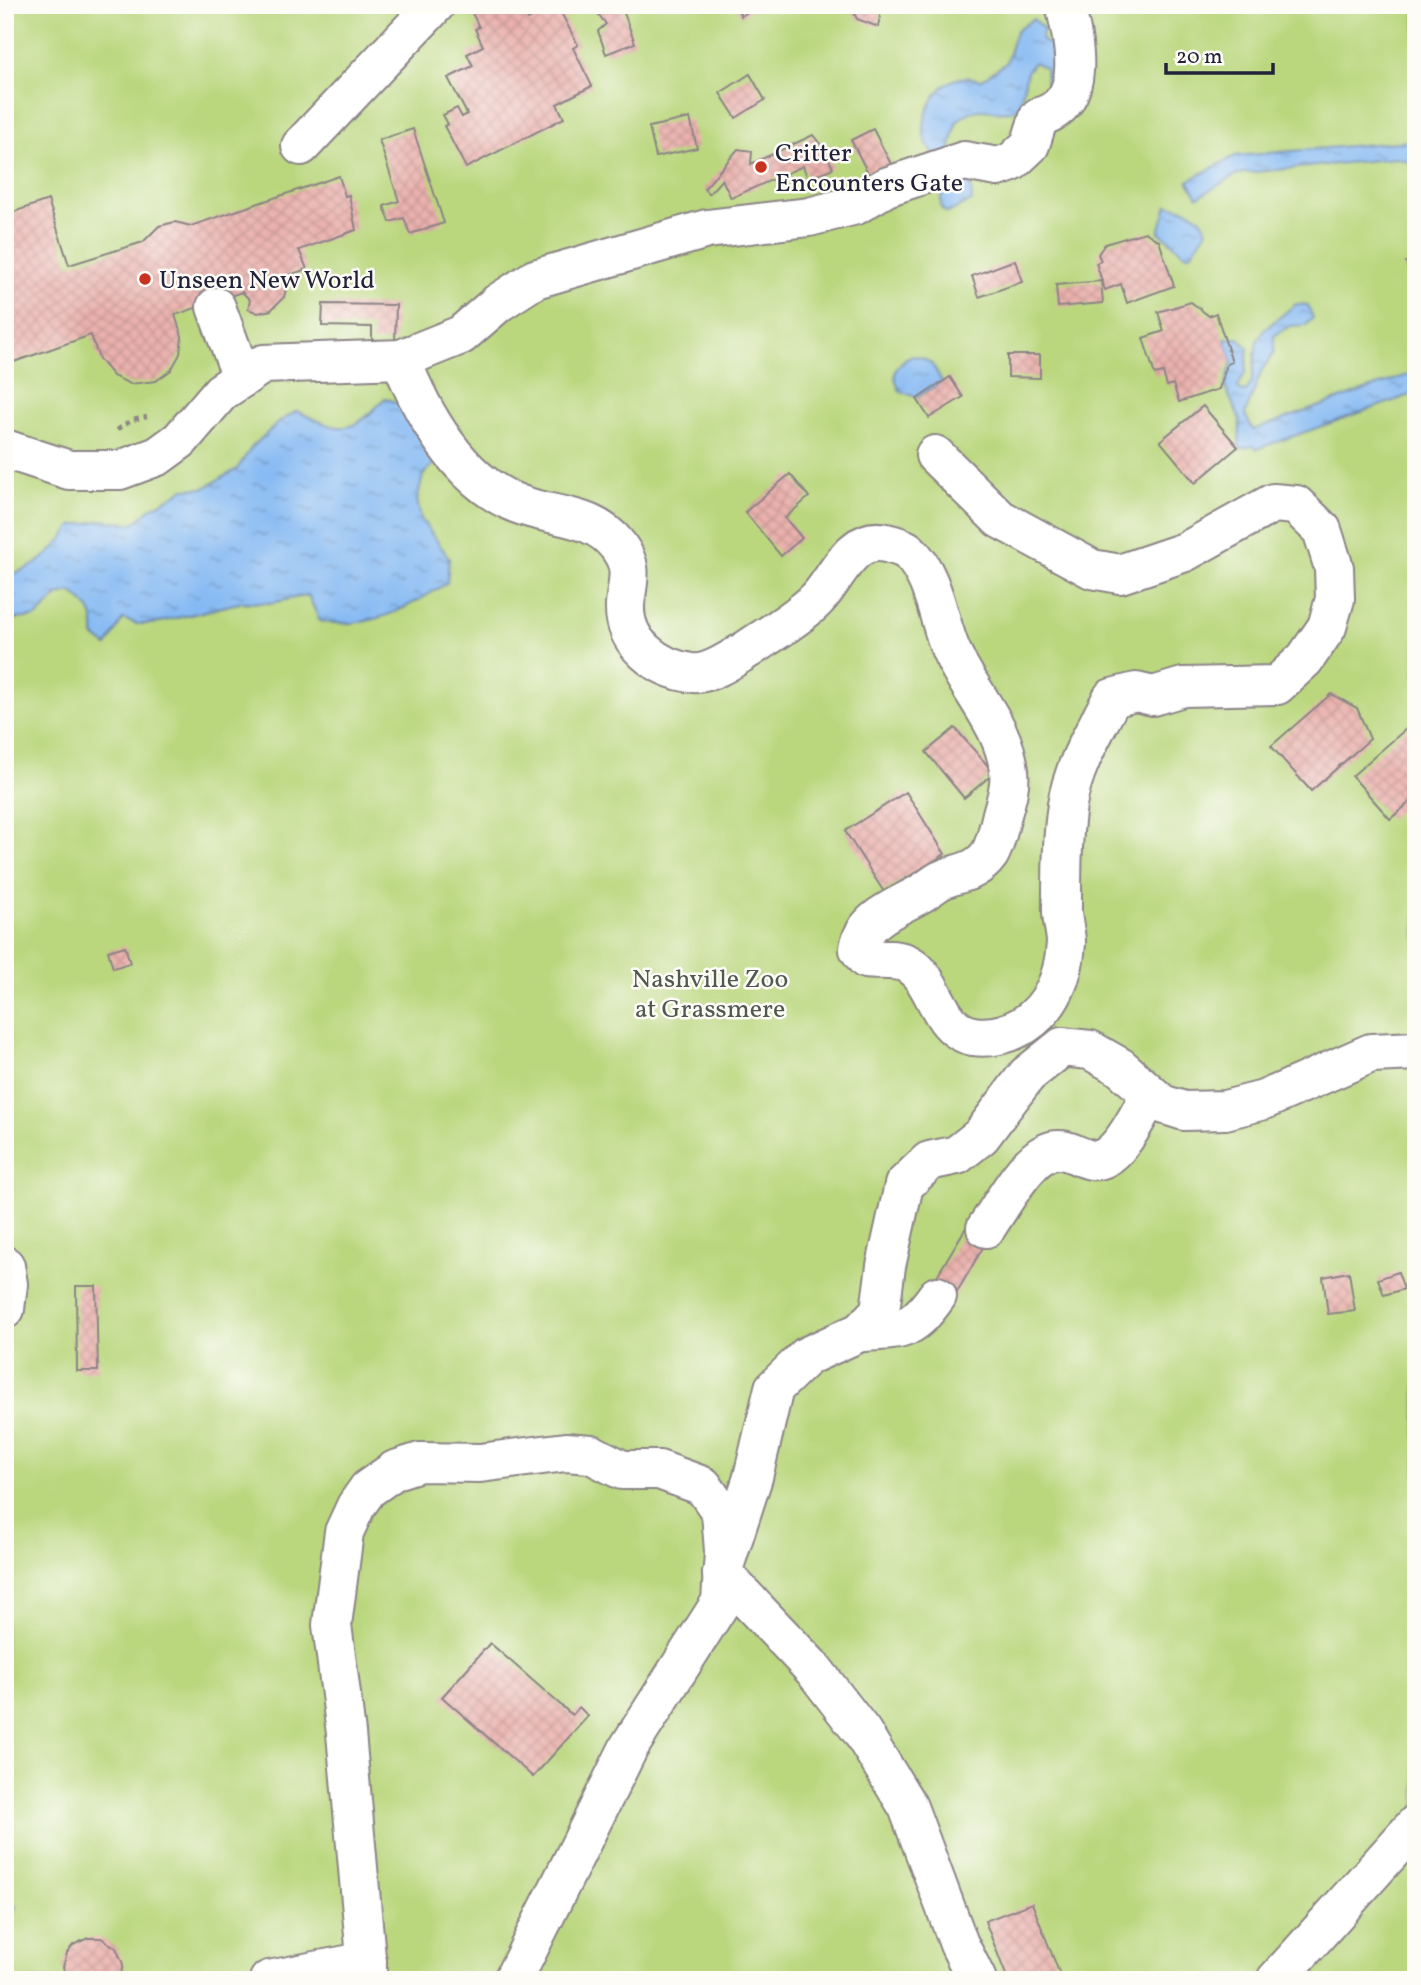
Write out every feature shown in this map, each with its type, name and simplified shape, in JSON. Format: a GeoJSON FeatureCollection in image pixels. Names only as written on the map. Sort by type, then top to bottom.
{"type":"FeatureCollection","features":[{"type":"Feature","properties":{"kind":"lane"},"geometry":{"type":"LineString","coordinates":[[301,146],[435,5]]}},
{"type":"Feature","properties":{"kind":"lane"},"geometry":{"type":"LineString","coordinates":[[5,449],[69,470],[120,470],[159,456],[180,440],[221,392],[263,364],[401,359],[461,335],[498,303],[536,279],[707,229],[822,214],[856,205],[886,187],[949,166],[998,167],[1012,162],[1030,145],[1039,117],[1062,104],[1072,84],[1075,47],[1065,5]]}},
{"type":"Feature","properties":{"kind":"lane"},"geometry":{"type":"LineString","coordinates":[[216,307],[242,378]]}},
{"type":"Feature","properties":{"kind":"lane"},"geometry":{"type":"LineString","coordinates":[[401,359],[417,401],[463,462],[490,491],[518,505],[598,526],[619,547],[628,565],[631,582],[625,607],[634,640],[653,660],[696,674],[727,663],[795,618],[817,600],[837,570],[865,545],[878,541],[909,552],[925,577],[950,649],[1001,742],[1010,771],[1004,808],[990,854],[967,874],[942,880],[873,921],[861,937],[859,949],[866,960],[906,962],[919,973],[941,1011],[958,1031],[971,1036],[996,1036],[1010,1033],[1031,1020],[1050,1003],[1059,979],[1066,943],[1061,909],[1067,806],[1075,770],[1112,698],[1136,692],[1153,696],[1183,687],[1277,685],[1305,659],[1327,627],[1335,598],[1334,568],[1322,530],[1296,505],[1273,503],[1185,552],[1151,565],[1120,574],[1092,569],[1000,519],[935,455]]}},
{"type":"Feature","properties":{"kind":"lane"},"geometry":{"type":"LineString","coordinates":[[860,1332],[880,1311],[886,1266],[904,1185],[929,1161],[957,1155],[981,1136],[1027,1075],[1062,1047],[1090,1050],[1120,1067],[1162,1104],[1184,1111],[1225,1110],[1264,1100],[1371,1053],[1416,1051]]}},
{"type":"Feature","properties":{"kind":"lane"},"geometry":{"type":"LineString","coordinates":[[986,1228],[1027,1169],[1044,1153],[1059,1148],[1092,1160],[1107,1158],[1121,1144],[1150,1095]]}},
{"type":"Feature","properties":{"kind":"lane"},"geometry":{"type":"LineString","coordinates":[[5,1266],[8,1284],[5,1309]]}},
{"type":"Feature","properties":{"kind":"lane"},"geometry":{"type":"LineString","coordinates":[[722,1573],[753,1477],[774,1388],[807,1356],[860,1332],[898,1330],[919,1321],[937,1296]]}},
{"type":"Feature","properties":{"kind":"lane"},"geometry":{"type":"LineString","coordinates":[[269,1980],[368,1970],[346,1733],[332,1625],[344,1532],[356,1506],[368,1489],[395,1470],[419,1462],[480,1462],[566,1452],[591,1454],[622,1470],[659,1470],[703,1486],[721,1512],[721,1601],[629,1747],[513,1980]]}},
{"type":"Feature","properties":{"kind":"lane"},"geometry":{"type":"LineString","coordinates":[[722,1573],[814,1670],[862,1732],[908,1807],[959,1944],[977,1980]]}},
{"type":"Feature","properties":{"kind":"lane"},"geometry":{"type":"LineString","coordinates":[[1276,1980],[1416,1824]]}},
{"type":"Feature","properties":{"kind":"green space","name":"Nashville Zoo at Grassmere"},"geometry":{"type":"Polygon","coordinates":[[[5,5],[1416,5],[1416,1980],[5,1980],[5,5]]]}},
{"type":"Feature","properties":{"kind":"water"},"geometry":{"type":"Polygon","coordinates":[[[1033,19],[1044,29],[1041,39],[1045,43],[1055,43],[1064,51],[1051,87],[1046,82],[1045,68],[1034,62],[1027,72],[1019,109],[979,110],[964,116],[956,123],[951,146],[959,178],[971,185],[972,201],[947,213],[941,208],[936,160],[925,140],[928,111],[937,93],[951,81],[965,77],[981,80],[1006,63],[1016,31],[1033,19]]]}},
{"type":"Feature","properties":{"kind":"water"},"geometry":{"type":"Polygon","coordinates":[[[1409,141],[1416,144],[1416,168],[1410,162],[1396,158],[1245,173],[1236,175],[1198,197],[1188,181],[1235,156],[1409,141]]]}},
{"type":"Feature","properties":{"kind":"water"},"geometry":{"type":"Polygon","coordinates":[[[1167,205],[1197,215],[1205,225],[1207,231],[1191,254],[1185,254],[1159,232],[1167,205]]]}},
{"type":"Feature","properties":{"kind":"water"},"geometry":{"type":"Polygon","coordinates":[[[1296,304],[1308,305],[1313,318],[1306,325],[1290,326],[1274,336],[1274,353],[1262,370],[1245,414],[1253,430],[1416,372],[1416,393],[1257,449],[1253,446],[1239,449],[1240,420],[1225,387],[1232,362],[1225,339],[1239,338],[1248,348],[1246,371],[1238,387],[1240,391],[1246,392],[1252,381],[1257,341],[1264,330],[1296,304]]]}},
{"type":"Feature","properties":{"kind":"water"},"geometry":{"type":"Polygon","coordinates":[[[912,356],[931,363],[942,382],[916,397],[900,391],[895,375],[901,363],[912,356]]]}},
{"type":"Feature","properties":{"kind":"water"},"geometry":{"type":"Polygon","coordinates":[[[385,398],[411,409],[435,411],[460,428],[451,447],[423,475],[417,500],[421,519],[449,558],[447,583],[432,592],[402,609],[355,623],[320,621],[308,595],[271,603],[243,602],[152,624],[137,624],[123,619],[107,646],[94,636],[94,621],[90,610],[71,592],[59,595],[36,617],[5,620],[5,575],[26,569],[44,558],[72,526],[104,520],[134,524],[150,509],[184,489],[204,488],[237,469],[252,447],[279,422],[297,411],[325,424],[345,427],[363,419],[385,398]]]}},
{"type":"Feature","properties":{"kind":"water"},"geometry":{"type":"Polygon","coordinates":[[[5,1897],[16,1907],[5,1927],[5,1897]]]}},
{"type":"Feature","properties":{"kind":"building"},"geometry":{"type":"Polygon","coordinates":[[[468,5],[536,5],[523,11],[528,20],[557,5],[578,45],[573,48],[592,86],[557,104],[564,118],[466,168],[444,126],[448,124],[443,115],[457,108],[462,117],[467,114],[448,78],[473,66],[467,54],[483,46],[475,29],[479,27],[468,5]]]}},
{"type":"Feature","properties":{"kind":"building"},"geometry":{"type":"Polygon","coordinates":[[[591,5],[621,5],[635,43],[606,54],[598,31],[606,24],[591,5]]]}},
{"type":"Feature","properties":{"kind":"building"},"geometry":{"type":"Polygon","coordinates":[[[735,5],[759,5],[741,16],[735,5]]]}},
{"type":"Feature","properties":{"kind":"building"},"geometry":{"type":"Polygon","coordinates":[[[850,5],[882,5],[878,27],[857,19],[850,5]]]}},
{"type":"Feature","properties":{"kind":"building"},"geometry":{"type":"Polygon","coordinates":[[[750,74],[765,100],[736,118],[720,93],[750,74]]]}},
{"type":"Feature","properties":{"kind":"building"},"geometry":{"type":"Polygon","coordinates":[[[690,118],[697,148],[656,157],[649,127],[690,118]]]}},
{"type":"Feature","properties":{"kind":"building"},"geometry":{"type":"Polygon","coordinates":[[[413,129],[444,223],[410,234],[404,218],[390,222],[384,206],[399,201],[379,140],[413,129]]]}},
{"type":"Feature","properties":{"kind":"building"},"geometry":{"type":"Polygon","coordinates":[[[873,129],[891,164],[869,175],[851,140],[873,129]]]}},
{"type":"Feature","properties":{"kind":"building","name":"Critter Encounters Gate"},"geometry":{"type":"Polygon","coordinates":[[[813,135],[824,149],[833,168],[808,179],[803,166],[731,198],[722,179],[709,194],[704,189],[738,149],[752,151],[751,164],[813,135]]]}},
{"type":"Feature","properties":{"kind":"building","name":"Unseen New World"},"geometry":{"type":"Polygon","coordinates":[[[339,176],[345,196],[349,195],[356,230],[299,250],[307,269],[284,277],[287,285],[284,297],[271,310],[258,313],[248,309],[250,300],[242,292],[175,315],[182,336],[180,354],[171,370],[156,381],[130,384],[113,376],[99,359],[91,335],[5,365],[5,215],[48,200],[69,265],[143,242],[159,226],[175,222],[191,226],[339,176]]]}},
{"type":"Feature","properties":{"kind":"building"},"geometry":{"type":"Polygon","coordinates":[[[1145,232],[1159,241],[1174,286],[1127,303],[1121,284],[1105,290],[1096,263],[1101,261],[1098,254],[1105,244],[1145,232]]]}},
{"type":"Feature","properties":{"kind":"building"},"geometry":{"type":"Polygon","coordinates":[[[1015,260],[1022,282],[979,297],[972,276],[1015,260]]]}},
{"type":"Feature","properties":{"kind":"building"},"geometry":{"type":"Polygon","coordinates":[[[1416,260],[1416,295],[1415,296],[1406,262],[1416,260]]]}},
{"type":"Feature","properties":{"kind":"building"},"geometry":{"type":"Polygon","coordinates":[[[1101,281],[1103,303],[1058,307],[1056,285],[1101,281]]]}},
{"type":"Feature","properties":{"kind":"building"},"geometry":{"type":"Polygon","coordinates":[[[1191,302],[1209,316],[1216,313],[1232,362],[1227,364],[1219,389],[1179,402],[1173,384],[1167,386],[1163,373],[1155,375],[1143,338],[1164,331],[1158,312],[1191,302]]]}},
{"type":"Feature","properties":{"kind":"building"},"geometry":{"type":"Polygon","coordinates":[[[323,304],[396,305],[395,342],[372,342],[372,327],[322,326],[323,304]]]}},
{"type":"Feature","properties":{"kind":"building"},"geometry":{"type":"Polygon","coordinates":[[[1008,355],[1040,355],[1040,378],[1008,377],[1008,355]]]}},
{"type":"Feature","properties":{"kind":"building"},"geometry":{"type":"Polygon","coordinates":[[[950,377],[963,397],[929,418],[917,399],[950,377]]]}},
{"type":"Feature","properties":{"kind":"building"},"geometry":{"type":"Polygon","coordinates":[[[1203,406],[1238,447],[1195,483],[1160,441],[1203,406]]]}},
{"type":"Feature","properties":{"kind":"building"},"geometry":{"type":"Polygon","coordinates":[[[790,474],[809,497],[785,518],[802,538],[781,556],[745,512],[790,474]]]}},
{"type":"Feature","properties":{"kind":"building"},"geometry":{"type":"Polygon","coordinates":[[[1331,694],[1357,708],[1370,739],[1311,791],[1271,746],[1331,694]]]}},
{"type":"Feature","properties":{"kind":"building"},"geometry":{"type":"Polygon","coordinates":[[[1408,727],[1416,735],[1416,797],[1390,819],[1352,776],[1408,727]]]}},
{"type":"Feature","properties":{"kind":"building"},"geometry":{"type":"Polygon","coordinates":[[[955,728],[994,773],[964,798],[926,752],[955,728]]]}},
{"type":"Feature","properties":{"kind":"building"},"geometry":{"type":"Polygon","coordinates":[[[906,792],[945,854],[884,892],[845,831],[906,792]]]}},
{"type":"Feature","properties":{"kind":"building"},"geometry":{"type":"Polygon","coordinates":[[[125,946],[130,963],[113,968],[108,951],[125,946]]]}},
{"type":"Feature","properties":{"kind":"building"},"geometry":{"type":"Polygon","coordinates":[[[971,1219],[992,1232],[950,1304],[928,1291],[971,1219]]]}},
{"type":"Feature","properties":{"kind":"building"},"geometry":{"type":"Polygon","coordinates":[[[1349,1272],[1355,1311],[1328,1314],[1323,1277],[1349,1272]]]}},
{"type":"Feature","properties":{"kind":"building"},"geometry":{"type":"Polygon","coordinates":[[[1398,1272],[1404,1289],[1384,1295],[1378,1279],[1398,1272]]]}},
{"type":"Feature","properties":{"kind":"building"},"geometry":{"type":"Polygon","coordinates":[[[76,1286],[96,1286],[98,1371],[77,1371],[76,1286]]]}},
{"type":"Feature","properties":{"kind":"building"},"geometry":{"type":"Polygon","coordinates":[[[490,1643],[572,1715],[579,1707],[588,1716],[533,1777],[442,1697],[490,1643]]]}},
{"type":"Feature","properties":{"kind":"building"},"geometry":{"type":"Polygon","coordinates":[[[1032,1903],[1062,1980],[1008,1980],[985,1921],[1032,1903]]]}},
{"type":"Feature","properties":{"kind":"building"},"geometry":{"type":"Polygon","coordinates":[[[88,1938],[101,1938],[116,1948],[123,1964],[120,1980],[67,1980],[63,1967],[67,1953],[73,1945],[88,1938]]]}},
{"type":"Feature","properties":{"kind":"place","name":"Critter Encounters Gate"},"geometry":{"type":"Point","coordinates":[761,167]}},
{"type":"Feature","properties":{"kind":"place","name":"Unseen New World"},"geometry":{"type":"Point","coordinates":[145,279]}}]}
